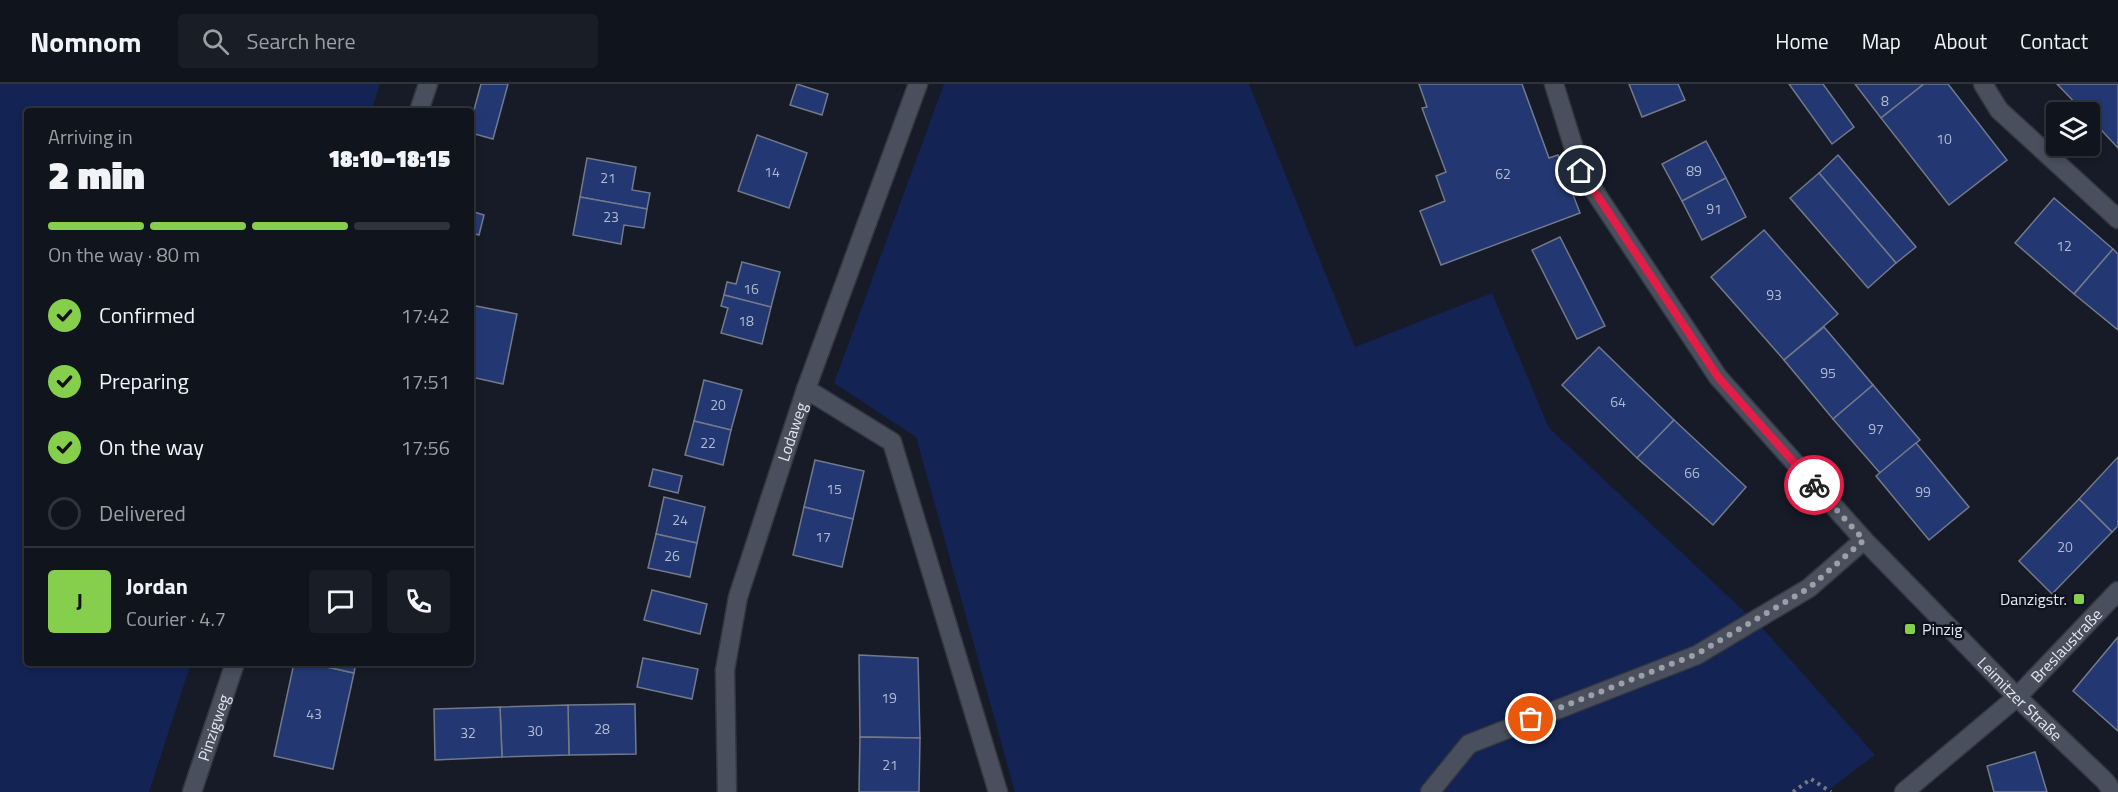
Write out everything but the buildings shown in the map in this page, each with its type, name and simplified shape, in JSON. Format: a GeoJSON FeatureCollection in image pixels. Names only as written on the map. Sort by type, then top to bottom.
{"type":"FeatureCollection","features":[{"type":"Feature","properties":{"kind":"street"},"geometry":{"type":"LineString","coordinates":[[420,108],[428,84]]}},
{"type":"Feature","properties":{"kind":"street","name":"Lodaweg"},"geometry":{"type":"LineString","coordinates":[[727,792],[725,670],[738,597],[806,389],[918,84]]}},
{"type":"Feature","properties":{"kind":"street","name":"Leimitzer Straße"},"geometry":{"type":"LineString","coordinates":[[1554,84],[1581,171],[1718,377],[1864,540],[2017,697],[2105,781],[2113,792]]}},
{"type":"Feature","properties":{"kind":"street"},"geometry":{"type":"LineString","coordinates":[[1983,84],[1999,110],[2118,219]]}},
{"type":"Feature","properties":{"kind":"street"},"geometry":{"type":"LineString","coordinates":[[806,389],[892,442],[998,792]]}},
{"type":"Feature","properties":{"kind":"street"},"geometry":{"type":"LineString","coordinates":[[1430,792],[1469,744],[1697,654],[1809,588],[1864,540]]}},
{"type":"Feature","properties":{"kind":"street","name":"Breslaustraße"},"geometry":{"type":"LineString","coordinates":[[1904,792],[2017,697],[2118,591]]}},
{"type":"Feature","properties":{"kind":"street","name":"Pinzigweg"},"geometry":{"type":"LineString","coordinates":[[192,792],[234,666]]}},
{"type":"Feature","properties":{"kind":"path"},"geometry":{"type":"LineString","coordinates":[[1793,792],[1810,779],[1831,792]]}},
{"type":"Feature","properties":{"kind":"shaded area"},"geometry":{"type":"Polygon","coordinates":[[[0,84],[380,84],[372,108],[24,108],[24,666],[190,666],[149,792],[0,792],[0,84]]]}},
{"type":"Feature","properties":{"kind":"shaded area"},"geometry":{"type":"Polygon","coordinates":[[[944,84],[1249,84],[1355,347],[1492,293],[1549,428],[1765,631],[1875,755],[1826,792],[1015,792],[916,437],[834,383],[944,84]]]}},
{"type":"Feature","properties":{"kind":"way so far"},"geometry":{"type":"LineString","coordinates":[[1531,719],[1697,654],[1809,588],[1864,540],[1814,485]]}},
{"type":"Feature","properties":{"kind":"place","name":"Danzigstr."},"geometry":{"type":"Point","coordinates":[2079,599]}},
{"type":"Feature","properties":{"kind":"place","name":"Pinzig"},"geometry":{"type":"Point","coordinates":[1910,629]}},
{"type":"Feature","properties":{"kind":"route"},"geometry":{"type":"LineString","coordinates":[[1581,171],[1718,377],[1814,485]]}}]}
